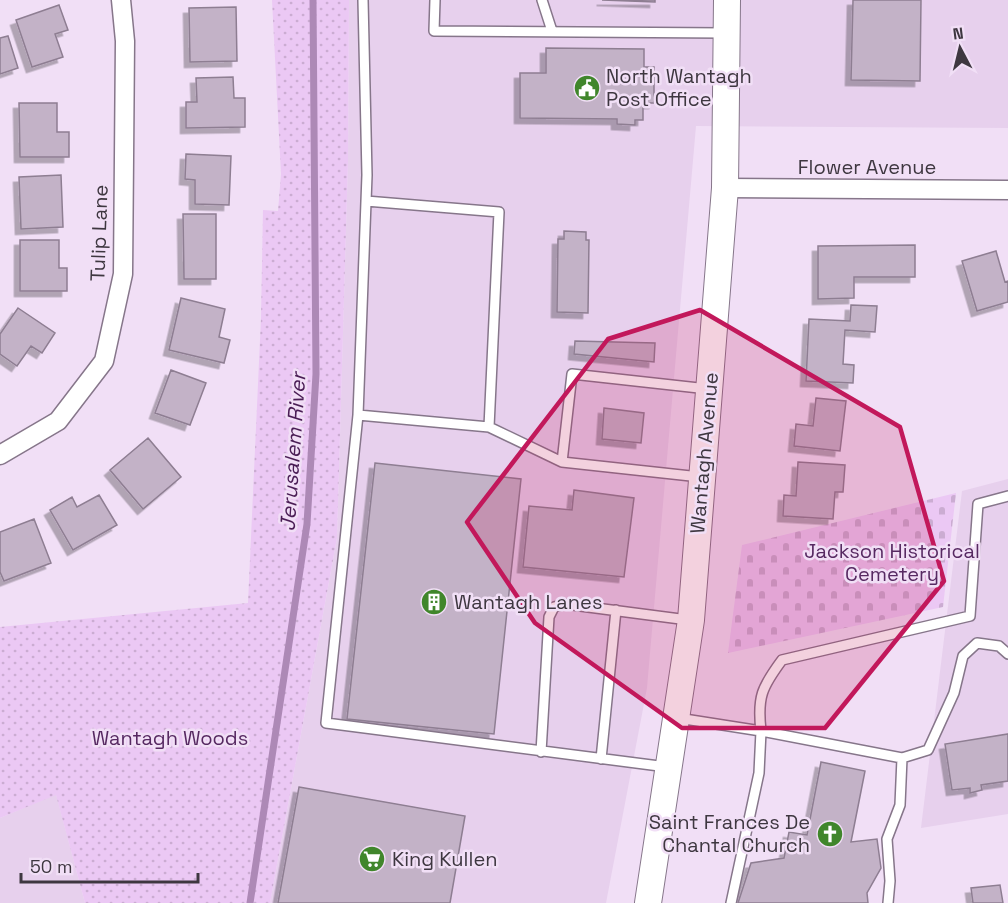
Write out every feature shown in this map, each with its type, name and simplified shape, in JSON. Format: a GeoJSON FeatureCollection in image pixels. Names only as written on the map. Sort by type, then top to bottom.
{"type":"FeatureCollection","features":[{"type":"Feature","properties":{"kind":"main road","name":"Wantagh Avenue"},"geometry":{"type":"LineString","coordinates":[[648,903],[691,620],[725,188],[727,0]]}},
{"type":"Feature","properties":{"kind":"street","name":"Tulip Lane"},"geometry":{"type":"LineString","coordinates":[[0,455],[58,421],[104,361],[123,274],[125,41],[121,0]]}},
{"type":"Feature","properties":{"kind":"street","name":"Flower Avenue"},"geometry":{"type":"LineString","coordinates":[[725,188],[1008,190]]}},
{"type":"Feature","properties":{"kind":"lane"},"geometry":{"type":"LineString","coordinates":[[363,0],[366,201],[358,415],[326,723],[670,768]]}},
{"type":"Feature","properties":{"kind":"lane"},"geometry":{"type":"LineString","coordinates":[[435,0],[434,31],[727,33]]}},
{"type":"Feature","properties":{"kind":"lane"},"geometry":{"type":"LineString","coordinates":[[542,0],[552,31]]}},
{"type":"Feature","properties":{"kind":"lane"},"geometry":{"type":"LineString","coordinates":[[366,201],[499,212],[489,427]]}},
{"type":"Feature","properties":{"kind":"lane"},"geometry":{"type":"LineString","coordinates":[[562,462],[572,374],[709,389]]}},
{"type":"Feature","properties":{"kind":"lane"},"geometry":{"type":"LineString","coordinates":[[358,415],[489,427],[562,462],[702,477]]}},
{"type":"Feature","properties":{"kind":"lane"},"geometry":{"type":"LineString","coordinates":[[732,903],[759,773],[761,731],[759,702],[766,683],[782,660],[970,616],[978,504],[1008,496]]}},
{"type":"Feature","properties":{"kind":"lane"},"geometry":{"type":"LineString","coordinates":[[541,752],[549,617],[554,607],[565,604],[691,620]]}},
{"type":"Feature","properties":{"kind":"lane"},"geometry":{"type":"LineString","coordinates":[[601,759],[616,610]]}},
{"type":"Feature","properties":{"kind":"lane"},"geometry":{"type":"LineString","coordinates":[[677,718],[761,731],[902,758],[928,750],[954,693],[963,656],[977,643],[999,646],[1008,654]]}},
{"type":"Feature","properties":{"kind":"lane"},"geometry":{"type":"LineString","coordinates":[[888,903],[890,881],[887,839],[900,806],[902,758]]}},
{"type":"Feature","properties":{"kind":"highlighted area"},"geometry":{"type":"Polygon","coordinates":[[[700,310],[900,427],[944,581],[825,728],[682,728],[535,623],[467,522],[608,339],[700,310]]]}},
{"type":"Feature","properties":{"kind":"shaded area"},"geometry":{"type":"Polygon","coordinates":[[[349,0],[1008,0],[1008,128],[696,126],[647,688],[606,903],[270,903],[337,538],[348,161],[349,0]]]}},
{"type":"Feature","properties":{"kind":"shaded area"},"geometry":{"type":"Polygon","coordinates":[[[1008,479],[1008,814],[921,828],[962,491],[1008,479]]]}},
{"type":"Feature","properties":{"kind":"shaded area"},"geometry":{"type":"Polygon","coordinates":[[[56,794],[85,903],[0,903],[0,818],[56,794]]]}},
{"type":"Feature","properties":{"kind":"green space","name":"Wantagh Woods"},"geometry":{"type":"Polygon","coordinates":[[[272,0],[349,0],[348,161],[337,538],[270,903],[85,903],[56,795],[0,818],[0,627],[248,603],[261,318],[263,210],[278,211],[281,174],[272,0]]]}},
{"type":"Feature","properties":{"kind":"green space","name":"Jackson Historical Cemetery"},"geometry":{"type":"Polygon","coordinates":[[[956,493],[943,607],[728,653],[742,545],[956,493]]]}},
{"type":"Feature","properties":{"kind":"building"},"geometry":{"type":"Polygon","coordinates":[[[602,0],[655,0],[655,2],[602,0]]]}},
{"type":"Feature","properties":{"kind":"building"},"geometry":{"type":"Polygon","coordinates":[[[853,0],[921,0],[920,81],[851,80],[853,0]]]}},
{"type":"Feature","properties":{"kind":"building"},"geometry":{"type":"Polygon","coordinates":[[[59,5],[68,30],[55,34],[63,57],[32,67],[16,20],[59,5]]]}},
{"type":"Feature","properties":{"kind":"building"},"geometry":{"type":"Polygon","coordinates":[[[236,7],[237,61],[190,62],[189,8],[236,7]]]}},
{"type":"Feature","properties":{"kind":"building"},"geometry":{"type":"Polygon","coordinates":[[[8,36],[18,68],[0,74],[0,38],[8,36]]]}},
{"type":"Feature","properties":{"kind":"building","name":"North Wantagh Post Office"},"geometry":{"type":"Polygon","coordinates":[[[546,48],[644,49],[644,67],[654,67],[654,103],[643,103],[643,120],[635,120],[635,125],[617,124],[617,119],[520,118],[520,73],[546,73],[546,48]]]}},
{"type":"Feature","properties":{"kind":"building"},"geometry":{"type":"Polygon","coordinates":[[[233,77],[234,98],[245,98],[245,127],[186,128],[186,102],[197,102],[196,78],[233,77]]]}},
{"type":"Feature","properties":{"kind":"building"},"geometry":{"type":"Polygon","coordinates":[[[19,103],[57,103],[57,132],[69,132],[69,157],[20,157],[19,103]]]}},
{"type":"Feature","properties":{"kind":"building"},"geometry":{"type":"Polygon","coordinates":[[[186,154],[231,156],[229,205],[195,204],[195,180],[185,179],[186,154]]]}},
{"type":"Feature","properties":{"kind":"building"},"geometry":{"type":"Polygon","coordinates":[[[61,175],[63,227],[21,229],[19,177],[61,175]]]}},
{"type":"Feature","properties":{"kind":"building"},"geometry":{"type":"Polygon","coordinates":[[[183,214],[216,214],[216,279],[184,279],[183,214]]]}},
{"type":"Feature","properties":{"kind":"building"},"geometry":{"type":"Polygon","coordinates":[[[564,231],[586,232],[586,240],[589,240],[588,313],[557,312],[558,239],[564,239],[564,231]]]}},
{"type":"Feature","properties":{"kind":"building"},"geometry":{"type":"Polygon","coordinates":[[[20,240],[59,240],[59,268],[67,268],[67,291],[20,291],[20,240]]]}},
{"type":"Feature","properties":{"kind":"building"},"geometry":{"type":"Polygon","coordinates":[[[915,245],[915,277],[854,277],[854,298],[818,299],[818,246],[915,245]]]}},
{"type":"Feature","properties":{"kind":"building"},"geometry":{"type":"Polygon","coordinates":[[[996,251],[1005,282],[1008,281],[1008,302],[977,311],[962,261],[996,251]]]}},
{"type":"Feature","properties":{"kind":"building"},"geometry":{"type":"Polygon","coordinates":[[[181,298],[225,309],[219,337],[230,340],[224,363],[169,350],[181,298]]]}},
{"type":"Feature","properties":{"kind":"building"},"geometry":{"type":"Polygon","coordinates":[[[851,305],[877,306],[875,332],[845,330],[843,364],[854,365],[853,383],[806,381],[809,319],[850,321],[851,305]]]}},
{"type":"Feature","properties":{"kind":"building"},"geometry":{"type":"Polygon","coordinates":[[[18,308],[55,333],[42,353],[31,346],[17,366],[0,354],[0,334],[18,308]]]}},
{"type":"Feature","properties":{"kind":"building"},"geometry":{"type":"Polygon","coordinates":[[[575,341],[655,343],[654,362],[574,354],[575,341]]]}},
{"type":"Feature","properties":{"kind":"building"},"geometry":{"type":"Polygon","coordinates":[[[171,370],[206,383],[190,425],[155,413],[171,370]]]}},
{"type":"Feature","properties":{"kind":"building"},"geometry":{"type":"Polygon","coordinates":[[[816,398],[846,401],[840,451],[794,446],[796,424],[813,426],[816,398]]]}},
{"type":"Feature","properties":{"kind":"building"},"geometry":{"type":"Polygon","coordinates":[[[604,408],[644,413],[641,443],[602,439],[604,408]]]}},
{"type":"Feature","properties":{"kind":"building"},"geometry":{"type":"Polygon","coordinates":[[[148,438],[181,477],[143,509],[110,470],[148,438]]]}},
{"type":"Feature","properties":{"kind":"building"},"geometry":{"type":"Polygon","coordinates":[[[798,462],[845,465],[843,492],[835,492],[833,519],[783,516],[784,495],[796,496],[798,462]]]}},
{"type":"Feature","properties":{"kind":"building","name":"Wantagh Lanes"},"geometry":{"type":"Polygon","coordinates":[[[375,463],[521,479],[494,734],[347,719],[375,463]]]}},
{"type":"Feature","properties":{"kind":"building"},"geometry":{"type":"Polygon","coordinates":[[[574,490],[634,498],[624,577],[523,567],[529,506],[572,510],[574,490]]]}},
{"type":"Feature","properties":{"kind":"building"},"geometry":{"type":"Polygon","coordinates":[[[99,495],[117,525],[73,550],[50,510],[72,497],[77,507],[99,495]]]}},
{"type":"Feature","properties":{"kind":"building"},"geometry":{"type":"Polygon","coordinates":[[[34,519],[51,563],[4,581],[0,572],[0,532],[34,519]]]}},
{"type":"Feature","properties":{"kind":"building"},"geometry":{"type":"Polygon","coordinates":[[[1008,734],[1008,781],[981,785],[982,790],[970,793],[970,788],[952,790],[945,744],[1008,734]]]}},
{"type":"Feature","properties":{"kind":"building","name":"Saint Frances De Chantal Church"},"geometry":{"type":"Polygon","coordinates":[[[821,762],[865,771],[851,842],[877,839],[881,868],[867,893],[868,903],[738,903],[751,863],[784,858],[789,832],[807,835],[821,762]]]}},
{"type":"Feature","properties":{"kind":"building","name":"King Kullen"},"geometry":{"type":"Polygon","coordinates":[[[299,787],[465,816],[450,903],[278,903],[299,787]]]}},
{"type":"Feature","properties":{"kind":"building"},"geometry":{"type":"Polygon","coordinates":[[[1000,885],[1003,903],[973,903],[971,888],[1000,885]]]}},
{"type":"Feature","properties":{"kind":"waterway","name":"Jerusalem River"},"geometry":{"type":"LineString","coordinates":[[250,903],[307,524],[316,374],[313,0]]}},
{"type":"Feature","properties":{"kind":"place","name":"North Wantagh Post Office"},"geometry":{"type":"Point","coordinates":[587,88]}},
{"type":"Feature","properties":{"kind":"place","name":"Wantagh Lanes"},"geometry":{"type":"Point","coordinates":[434,602]}},
{"type":"Feature","properties":{"kind":"place","name":"Saint Frances De Chantal Church"},"geometry":{"type":"Point","coordinates":[830,834]}},
{"type":"Feature","properties":{"kind":"place","name":"King Kullen"},"geometry":{"type":"Point","coordinates":[372,859]}}]}
